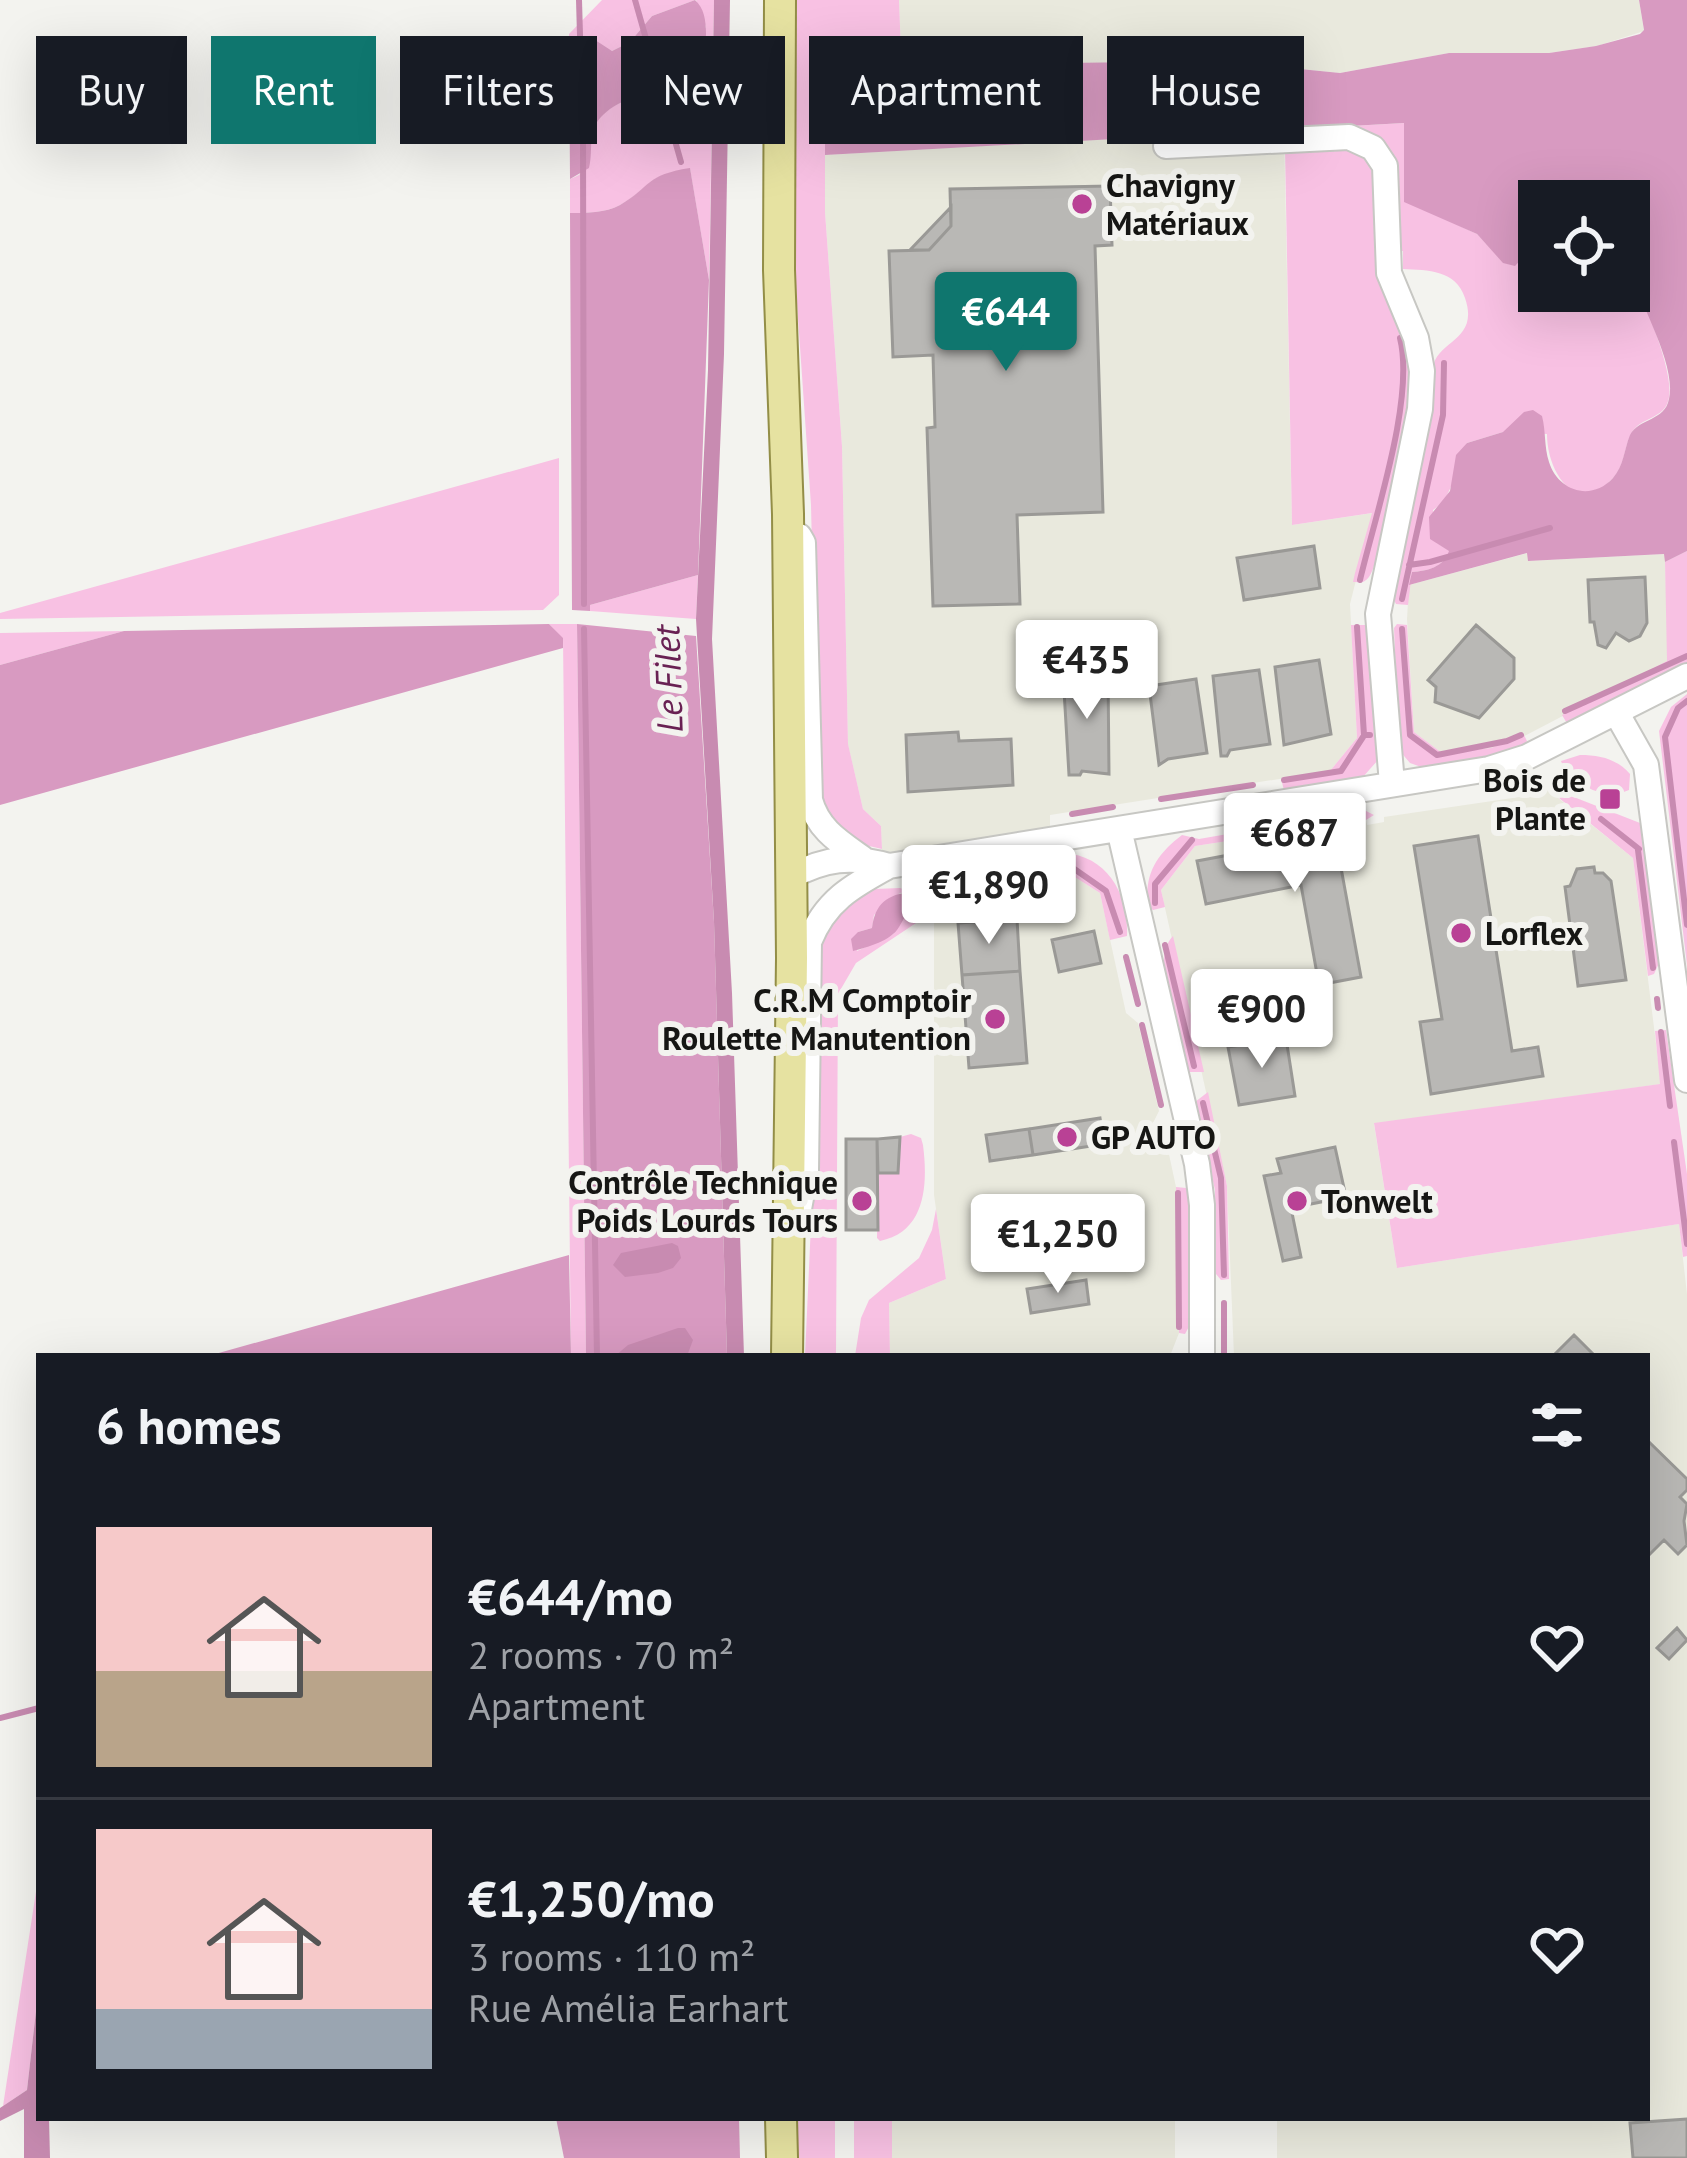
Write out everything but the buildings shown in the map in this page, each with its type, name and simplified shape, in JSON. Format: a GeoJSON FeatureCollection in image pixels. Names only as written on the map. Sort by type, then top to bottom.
{"type":"FeatureCollection","features":[{"type":"Feature","properties":{"kind":"main road"},"geometry":{"type":"LineString","coordinates":[[780,0],[779,270],[788,514],[790,877],[787,1353]]}},
{"type":"Feature","properties":{"kind":"main road"},"geometry":{"type":"LineString","coordinates":[[781,2121],[782,2158]]}},
{"type":"Feature","properties":{"kind":"street"},"geometry":{"type":"LineString","coordinates":[[1166,146],[1348,137],[1373,148],[1385,166],[1389,273],[1416,338],[1422,371],[1420,409],[1378,614],[1392,784]]}},
{"type":"Feature","properties":{"kind":"street"},"geometry":{"type":"LineString","coordinates":[[788,514],[803,543],[809,800],[824,829],[862,858],[889,866]]}},
{"type":"Feature","properties":{"kind":"street"},"geometry":{"type":"LineString","coordinates":[[790,1250],[806,1172],[809,941],[822,912],[843,891],[889,866],[1507,765],[1687,676]]}},
{"type":"Feature","properties":{"kind":"street"},"geometry":{"type":"LineString","coordinates":[[1616,712],[1646,765],[1687,1080]]}},
{"type":"Feature","properties":{"kind":"street"},"geometry":{"type":"LineString","coordinates":[[1119,829],[1198,1173],[1202,1353]]}},
{"type":"Feature","properties":{"kind":"street"},"geometry":{"type":"LineString","coordinates":[[790,877],[817,863],[862,858]]}},
{"type":"Feature","properties":{"kind":"street"},"geometry":{"type":"LineString","coordinates":[[790,877],[811,888],[843,891]]}},
{"type":"Feature","properties":{"kind":"shaded area"},"geometry":{"type":"Polygon","coordinates":[[[602,0],[695,0],[652,16],[635,36],[621,36],[621,46],[612,51],[597,45],[597,36],[569,34],[602,0]]]}},
{"type":"Feature","properties":{"kind":"shaded area"},"geometry":{"type":"Polygon","coordinates":[[[695,0],[704,15],[706,36],[635,36],[652,16],[695,0]]]}},
{"type":"Feature","properties":{"kind":"shaded area"},"geometry":{"type":"Polygon","coordinates":[[[696,0],[714,0],[713,36],[701,36],[706,27],[696,0]]]}},
{"type":"Feature","properties":{"kind":"shaded area"},"geometry":{"type":"Polygon","coordinates":[[[714,0],[730,0],[729,36],[713,36],[714,0]]]}},
{"type":"Feature","properties":{"kind":"shaded area"},"geometry":{"type":"Polygon","coordinates":[[[787,0],[899,0],[900,36],[809,36],[809,144],[825,144],[825,212],[842,446],[848,744],[863,809],[881,826],[882,849],[848,841],[818,804],[811,505],[790,203],[787,0]]]}},
{"type":"Feature","properties":{"kind":"shaded area"},"geometry":{"type":"Polygon","coordinates":[[[899,0],[1639,0],[1644,31],[1597,46],[1549,53],[1449,53],[1340,73],[1304,69],[1304,36],[1107,36],[1107,63],[1083,64],[1083,36],[900,36],[899,0]]]}},
{"type":"Feature","properties":{"kind":"shaded area"},"geometry":{"type":"Polygon","coordinates":[[[1639,0],[1687,0],[1687,551],[1665,562],[1664,554],[1528,561],[1527,553],[1409,585],[1412,572],[1429,569],[1447,556],[1449,551],[1430,539],[1429,517],[1450,491],[1456,455],[1467,443],[1503,432],[1524,412],[1533,410],[1542,416],[1553,472],[1576,490],[1595,490],[1617,473],[1634,429],[1667,406],[1667,368],[1646,312],[1650,180],[1518,180],[1518,263],[1503,263],[1477,234],[1404,202],[1404,123],[1304,129],[1304,69],[1340,73],[1449,53],[1549,53],[1596,46],[1644,30],[1639,0]]]}},
{"type":"Feature","properties":{"kind":"shaded area"},"geometry":{"type":"Polygon","coordinates":[[[597,41],[612,51],[621,46],[621,103],[597,123],[597,41]]]}},
{"type":"Feature","properties":{"kind":"shaded area"},"geometry":{"type":"Polygon","coordinates":[[[1107,62],[1107,139],[1083,141],[1083,63],[1107,62]]]}},
{"type":"Feature","properties":{"kind":"shaded area"},"geometry":{"type":"Polygon","coordinates":[[[621,103],[621,144],[711,144],[709,280],[690,169],[657,178],[614,208],[570,213],[570,179],[587,165],[589,144],[597,144],[597,120],[621,103]]]}},
{"type":"Feature","properties":{"kind":"shaded area"},"geometry":{"type":"Polygon","coordinates":[[[1405,123],[1447,220],[1477,234],[1504,263],[1518,256],[1518,312],[1647,312],[1669,384],[1667,404],[1635,428],[1614,477],[1588,493],[1577,492],[1558,476],[1547,434],[1503,432],[1467,443],[1450,489],[1433,510],[1437,543],[1450,551],[1439,564],[1412,572],[1408,605],[1396,604],[1392,596],[1433,368],[1441,351],[1462,332],[1468,312],[1461,289],[1448,277],[1403,269],[1391,159],[1370,133],[1351,126],[1405,123]]]}},
{"type":"Feature","properties":{"kind":"shaded area"},"geometry":{"type":"Polygon","coordinates":[[[1083,140],[1284,144],[1292,525],[1373,513],[1350,604],[1357,738],[1330,771],[1050,815],[1050,829],[882,856],[881,826],[863,809],[848,745],[842,446],[825,155],[1083,144],[1083,140]]]}},
{"type":"Feature","properties":{"kind":"shaded area"},"geometry":{"type":"Polygon","coordinates":[[[570,144],[591,144],[589,168],[570,179],[570,144]]]}},
{"type":"Feature","properties":{"kind":"shaded area"},"geometry":{"type":"Polygon","coordinates":[[[712,144],[728,144],[712,639],[732,993],[744,1353],[727,1353],[714,922],[696,619],[708,370],[712,144]]]}},
{"type":"Feature","properties":{"kind":"shaded area"},"geometry":{"type":"Polygon","coordinates":[[[825,144],[1024,144],[825,155],[825,144]]]}},
{"type":"Feature","properties":{"kind":"shaded area"},"geometry":{"type":"Polygon","coordinates":[[[1342,147],[1359,154],[1375,184],[1381,285],[1411,352],[1389,504],[1375,563],[1369,577],[1360,582],[1353,582],[1372,513],[1292,525],[1285,149],[1342,147]]]}},
{"type":"Feature","properties":{"kind":"shaded area"},"geometry":{"type":"Polygon","coordinates":[[[690,168],[709,280],[698,575],[590,605],[590,611],[572,610],[570,213],[614,208],[657,178],[690,168]]]}},
{"type":"Feature","properties":{"kind":"shaded area"},"geometry":{"type":"Polygon","coordinates":[[[559,458],[559,595],[543,610],[0,619],[0,613],[559,458]]]}},
{"type":"Feature","properties":{"kind":"shaded area"},"geometry":{"type":"Polygon","coordinates":[[[1687,551],[1687,667],[1568,725],[1562,715],[1667,661],[1665,562],[1687,551]]]}},
{"type":"Feature","properties":{"kind":"shaded area"},"geometry":{"type":"Polygon","coordinates":[[[1528,553],[1529,561],[1665,554],[1668,661],[1513,742],[1442,753],[1414,732],[1409,585],[1528,553]]]}},
{"type":"Feature","properties":{"kind":"shaded area"},"geometry":{"type":"Polygon","coordinates":[[[698,575],[696,619],[590,611],[590,605],[698,575]]]}},
{"type":"Feature","properties":{"kind":"shaded area"},"geometry":{"type":"Polygon","coordinates":[[[549,624],[577,624],[586,1353],[571,1353],[563,639],[549,624]]]}},
{"type":"Feature","properties":{"kind":"shaded area"},"geometry":{"type":"Polygon","coordinates":[[[549,624],[563,638],[563,648],[0,805],[0,665],[124,631],[549,624]]]}},
{"type":"Feature","properties":{"kind":"shaded area"},"geometry":{"type":"Polygon","coordinates":[[[577,624],[696,636],[714,922],[727,1353],[586,1353],[577,624]]]}},
{"type":"Feature","properties":{"kind":"shaded area"},"geometry":{"type":"Polygon","coordinates":[[[1397,624],[1407,625],[1414,732],[1442,753],[1491,748],[1524,735],[1523,748],[1495,758],[1424,768],[1410,763],[1399,750],[1397,624]]]}},
{"type":"Feature","properties":{"kind":"shaded area"},"geometry":{"type":"Polygon","coordinates":[[[1351,625],[1366,625],[1369,630],[1378,760],[1362,778],[1284,790],[1281,779],[1330,771],[1357,738],[1351,625]]]}},
{"type":"Feature","properties":{"kind":"shaded area"},"geometry":{"type":"Polygon","coordinates":[[[124,631],[0,665],[0,633],[124,631]]]}},
{"type":"Feature","properties":{"kind":"shaded area"},"geometry":{"type":"Polygon","coordinates":[[[1687,694],[1687,965],[1659,731],[1671,707],[1687,694]]]}},
{"type":"Feature","properties":{"kind":"shaded area"},"geometry":{"type":"Polygon","coordinates":[[[1580,755],[1620,765],[1630,774],[1629,790],[1600,792],[1580,784],[1561,761],[1580,755]]]}},
{"type":"Feature","properties":{"kind":"shaded area"},"geometry":{"type":"Polygon","coordinates":[[[1542,785],[1633,858],[1661,1084],[1374,1124],[1397,1268],[1679,1224],[1687,1294],[1687,2158],[1277,2158],[1277,2121],[1650,2121],[1650,1353],[1234,1353],[1227,1186],[1161,890],[1195,846],[1366,820],[1367,825],[1384,822],[1384,817],[1533,795],[1533,786],[1542,785]]]}},
{"type":"Feature","properties":{"kind":"shaded area"},"geometry":{"type":"Polygon","coordinates":[[[1561,792],[1640,823],[1660,961],[1654,974],[1648,976],[1633,858],[1559,798],[1561,792]]]}},
{"type":"Feature","properties":{"kind":"shaded area"},"geometry":{"type":"Polygon","coordinates":[[[1364,810],[1374,815],[1195,846],[1161,890],[1165,907],[1153,910],[1148,906],[1154,866],[1182,835],[1199,839],[1364,810]]]}},
{"type":"Feature","properties":{"kind":"shaded area"},"geometry":{"type":"Polygon","coordinates":[[[1064,853],[1093,861],[1113,880],[1124,906],[1127,936],[1110,940],[1100,893],[1051,862],[1023,867],[1030,858],[1064,853]]]}},
{"type":"Feature","properties":{"kind":"shaded area"},"geometry":{"type":"Polygon","coordinates":[[[1051,862],[1100,893],[1126,1013],[1138,1023],[1159,1111],[1154,1121],[1164,1131],[1176,1187],[1179,1333],[1171,1353],[890,1353],[889,1303],[946,1279],[934,1195],[934,881],[1051,862]]]}},
{"type":"Feature","properties":{"kind":"shaded area"},"geometry":{"type":"Polygon","coordinates":[[[875,889],[912,892],[900,893],[874,915],[872,928],[858,932],[857,951],[893,934],[918,903],[916,923],[856,963],[838,994],[836,1353],[805,1353],[818,946],[843,905],[875,889]]]}},
{"type":"Feature","properties":{"kind":"shaded area"},"geometry":{"type":"Polygon","coordinates":[[[912,892],[918,903],[891,936],[853,951],[851,939],[872,928],[884,902],[912,892]]]}},
{"type":"Feature","properties":{"kind":"shaded area"},"geometry":{"type":"Polygon","coordinates":[[[1173,936],[1204,1072],[1186,1068],[1168,999],[1164,962],[1173,936]]]}},
{"type":"Feature","properties":{"kind":"shaded area"},"geometry":{"type":"Polygon","coordinates":[[[1666,1030],[1687,1174],[1687,1256],[1683,1257],[1679,1224],[1397,1268],[1374,1123],[1660,1084],[1655,1031],[1666,1030]]]}},
{"type":"Feature","properties":{"kind":"shaded area"},"geometry":{"type":"Polygon","coordinates":[[[1208,1092],[1227,1186],[1229,1279],[1221,1280],[1216,1274],[1215,1190],[1195,1102],[1208,1092]]]}},
{"type":"Feature","properties":{"kind":"shaded area"},"geometry":{"type":"Polygon","coordinates":[[[900,1137],[921,1138],[923,1145],[921,1204],[907,1228],[880,1241],[878,1173],[898,1172],[900,1137]]]}},
{"type":"Feature","properties":{"kind":"shaded area"},"geometry":{"type":"Polygon","coordinates":[[[1176,1187],[1186,1188],[1189,1197],[1192,1321],[1185,1334],[1179,1333],[1176,1187]]]}},
{"type":"Feature","properties":{"kind":"shaded area"},"geometry":{"type":"Polygon","coordinates":[[[936,1209],[946,1279],[889,1303],[890,1353],[855,1353],[869,1300],[919,1258],[936,1209]]]}},
{"type":"Feature","properties":{"kind":"shaded area"},"geometry":{"type":"Polygon","coordinates":[[[672,1243],[678,1246],[681,1258],[673,1268],[625,1277],[613,1265],[621,1253],[672,1243]]]}},
{"type":"Feature","properties":{"kind":"shaded area"},"geometry":{"type":"Polygon","coordinates":[[[569,1255],[571,1353],[219,1353],[569,1255]]]}},
{"type":"Feature","properties":{"kind":"shaded area"},"geometry":{"type":"Polygon","coordinates":[[[678,1328],[685,1328],[693,1340],[688,1353],[619,1353],[628,1345],[678,1328]]]}},
{"type":"Feature","properties":{"kind":"shaded area"},"geometry":{"type":"Polygon","coordinates":[[[36,1892],[36,2011],[27,2090],[3,2106],[36,1892]]]}},
{"type":"Feature","properties":{"kind":"shaded area"},"geometry":{"type":"Polygon","coordinates":[[[36,2011],[36,2121],[49,2121],[50,2158],[24,2158],[24,2109],[0,2121],[0,2108],[27,2090],[36,2011]]]}},
{"type":"Feature","properties":{"kind":"shaded area"},"geometry":{"type":"Polygon","coordinates":[[[557,2121],[739,2121],[740,2158],[564,2158],[557,2121]]]}},
{"type":"Feature","properties":{"kind":"shaded area"},"geometry":{"type":"Polygon","coordinates":[[[795,2121],[835,2121],[835,2158],[795,2158],[795,2121]]]}},
{"type":"Feature","properties":{"kind":"shaded area"},"geometry":{"type":"Polygon","coordinates":[[[854,2121],[892,2121],[892,2158],[854,2158],[854,2121]]]}},
{"type":"Feature","properties":{"kind":"shaded area"},"geometry":{"type":"Polygon","coordinates":[[[892,2121],[1175,2121],[1175,2158],[892,2158],[892,2121]]]}},
{"type":"Feature","properties":{"kind":"waterway"},"geometry":{"type":"LineString","coordinates":[[579,0],[584,604]]}},
{"type":"Feature","properties":{"kind":"waterway"},"geometry":{"type":"LineString","coordinates":[[635,0],[681,162]]}},
{"type":"Feature","properties":{"kind":"waterway"},"geometry":{"type":"LineString","coordinates":[[1360,580],[1398,425],[1400,338]]}},
{"type":"Feature","properties":{"kind":"waterway"},"geometry":{"type":"LineString","coordinates":[[1402,599],[1443,415],[1444,363]]}},
{"type":"Feature","properties":{"kind":"waterway"},"geometry":{"type":"LineString","coordinates":[[1409,565],[1550,528]]}},
{"type":"Feature","properties":{"kind":"waterway"},"geometry":{"type":"LineString","coordinates":[[1357,627],[1364,735],[1370,735]]}},
{"type":"Feature","properties":{"kind":"waterway"},"geometry":{"type":"LineString","coordinates":[[584,629],[597,1353]]}},
{"type":"Feature","properties":{"kind":"waterway"},"geometry":{"type":"LineString","coordinates":[[1402,629],[1410,735],[1437,755],[1521,735]]}},
{"type":"Feature","properties":{"kind":"waterway"},"geometry":{"type":"LineString","coordinates":[[1565,711],[1687,656]]}},
{"type":"Feature","properties":{"kind":"waterway"},"geometry":{"type":"LineString","coordinates":[[1687,701],[1678,708],[1665,737],[1687,925]]}},
{"type":"Feature","properties":{"kind":"waterway"},"geometry":{"type":"LineString","coordinates":[[1284,780],[1341,771],[1363,737]]}},
{"type":"Feature","properties":{"kind":"waterway"},"geometry":{"type":"LineString","coordinates":[[1161,799],[1253,785]]}},
{"type":"Feature","properties":{"kind":"waterway"},"geometry":{"type":"LineString","coordinates":[[1072,814],[1113,807]]}},
{"type":"Feature","properties":{"kind":"waterway"},"geometry":{"type":"LineString","coordinates":[[1601,819],[1639,849]]}},
{"type":"Feature","properties":{"kind":"waterway"},"geometry":{"type":"LineString","coordinates":[[1155,903],[1155,884],[1192,840]]}},
{"type":"Feature","properties":{"kind":"waterway"},"geometry":{"type":"LineString","coordinates":[[1638,850],[1653,968]]}},
{"type":"Feature","properties":{"kind":"waterway"},"geometry":{"type":"LineString","coordinates":[[1060,859],[1106,891],[1120,932]]}},
{"type":"Feature","properties":{"kind":"waterway"},"geometry":{"type":"LineString","coordinates":[[1165,945],[1194,1066]]}},
{"type":"Feature","properties":{"kind":"waterway"},"geometry":{"type":"LineString","coordinates":[[1126,957],[1138,1004]]}},
{"type":"Feature","properties":{"kind":"waterway"},"geometry":{"type":"LineString","coordinates":[[1657,999],[1658,1008]]}},
{"type":"Feature","properties":{"kind":"waterway"},"geometry":{"type":"LineString","coordinates":[[1142,1025],[1161,1105]]}},
{"type":"Feature","properties":{"kind":"waterway"},"geometry":{"type":"LineString","coordinates":[[1661,1032],[1670,1106]]}},
{"type":"Feature","properties":{"kind":"waterway"},"geometry":{"type":"LineString","coordinates":[[1203,1103],[1221,1178],[1224,1275]]}},
{"type":"Feature","properties":{"kind":"waterway"},"geometry":{"type":"LineString","coordinates":[[1674,1142],[1687,1244]]}},
{"type":"Feature","properties":{"kind":"waterway"},"geometry":{"type":"LineString","coordinates":[[1178,1193],[1179,1327]]}},
{"type":"Feature","properties":{"kind":"waterway"},"geometry":{"type":"LineString","coordinates":[[1224,1303],[1224,1353]]}},
{"type":"Feature","properties":{"kind":"waterway"},"geometry":{"type":"LineString","coordinates":[[0,1718],[36,1709]]}},
{"type":"Feature","properties":{"kind":"place","name":"Chavigny Matériaux"},"geometry":{"type":"Point","coordinates":[1082,204]}},
{"type":"Feature","properties":{"kind":"place","name":"Bois de Plante"},"geometry":{"type":"Point","coordinates":[1610,799]}},
{"type":"Feature","properties":{"kind":"place","name":"Lorflex"},"geometry":{"type":"Point","coordinates":[1461,933]}},
{"type":"Feature","properties":{"kind":"place","name":"C.R.M Comptoir Roulette Manutention"},"geometry":{"type":"Point","coordinates":[995,1019]}},
{"type":"Feature","properties":{"kind":"place","name":"GP AUTO"},"geometry":{"type":"Point","coordinates":[1067,1137]}},
{"type":"Feature","properties":{"kind":"place","name":"Contrôle Technique Poids Lourds Tours"},"geometry":{"type":"Point","coordinates":[862,1201]}},
{"type":"Feature","properties":{"kind":"place","name":"Tonwelt"},"geometry":{"type":"Point","coordinates":[1297,1201]}},
{"type":"Feature","properties":{"kind":"water label","name":"Le Filet"},"geometry":{"type":"Point","coordinates":[668,679]}}]}
